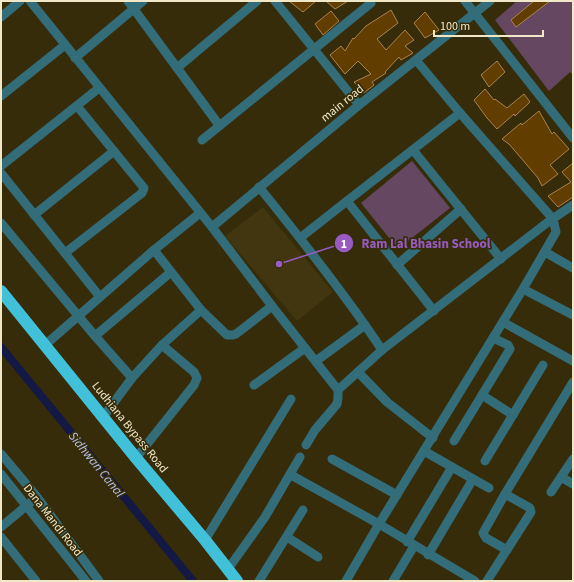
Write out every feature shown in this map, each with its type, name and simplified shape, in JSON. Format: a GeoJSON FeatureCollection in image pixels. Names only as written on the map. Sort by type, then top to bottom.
{"type":"FeatureCollection","features":[{"type":"Feature","properties":{"kind":"highway","name":"Ludhiana Bypass Road"},"geometry":{"type":"LineString","coordinates":[[1,291],[136,458],[205,540],[228,575]]}},
{"type":"Feature","properties":{"kind":"highway","name":"Ludhiana Bypass Road"},"geometry":{"type":"LineString","coordinates":[[1,303],[131,465],[199,545],[228,575],[237,581]]}},
{"type":"Feature","properties":{"kind":"street"},"geometry":{"type":"LineString","coordinates":[[1,17],[20,1]]}},
{"type":"Feature","properties":{"kind":"street"},"geometry":{"type":"LineString","coordinates":[[30,1],[212,227],[338,390],[336,404],[318,426],[306,445]]}},
{"type":"Feature","properties":{"kind":"street"},"geometry":{"type":"LineString","coordinates":[[75,58],[131,5],[143,1]]}},
{"type":"Feature","properties":{"kind":"street"},"geometry":{"type":"LineString","coordinates":[[177,68],[257,1]]}},
{"type":"Feature","properties":{"kind":"street"},"geometry":{"type":"LineString","coordinates":[[275,1],[359,105]]}},
{"type":"Feature","properties":{"kind":"street"},"geometry":{"type":"LineString","coordinates":[[465,1],[573,138]]}},
{"type":"Feature","properties":{"kind":"street","name":"main road"},"geometry":{"type":"LineString","coordinates":[[212,227],[359,105],[490,1]]}},
{"type":"Feature","properties":{"kind":"street"},"geometry":{"type":"LineString","coordinates":[[202,140],[372,2]]}},
{"type":"Feature","properties":{"kind":"street"},"geometry":{"type":"LineString","coordinates":[[131,5],[219,125]]}},
{"type":"Feature","properties":{"kind":"street"},"geometry":{"type":"LineString","coordinates":[[1,96],[65,45]]}},
{"type":"Feature","properties":{"kind":"street"},"geometry":{"type":"LineString","coordinates":[[346,581],[556,232],[553,219],[460,113],[416,60]]}},
{"type":"Feature","properties":{"kind":"street"},"geometry":{"type":"LineString","coordinates":[[1,166],[100,88]]}},
{"type":"Feature","properties":{"kind":"street"},"geometry":{"type":"LineString","coordinates":[[65,253],[144,190],[144,188],[77,106]]}},
{"type":"Feature","properties":{"kind":"street"},"geometry":{"type":"LineString","coordinates":[[300,238],[460,113]]}},
{"type":"Feature","properties":{"kind":"street"},"geometry":{"type":"LineString","coordinates":[[413,150],[501,259]]}},
{"type":"Feature","properties":{"kind":"street"},"geometry":{"type":"LineString","coordinates":[[34,215],[114,151]]}},
{"type":"Feature","properties":{"kind":"street"},"geometry":{"type":"LineString","coordinates":[[1,172],[100,297]]}},
{"type":"Feature","properties":{"kind":"street"},"geometry":{"type":"LineString","coordinates":[[259,187],[300,238],[382,350]]}},
{"type":"Feature","properties":{"kind":"street"},"geometry":{"type":"LineString","coordinates":[[347,201],[434,311]]}},
{"type":"Feature","properties":{"kind":"street"},"geometry":{"type":"LineString","coordinates":[[338,390],[382,350],[573,205]]}},
{"type":"Feature","properties":{"kind":"street"},"geometry":{"type":"LineString","coordinates":[[397,265],[461,209]]}},
{"type":"Feature","properties":{"kind":"street"},"geometry":{"type":"LineString","coordinates":[[45,345],[154,250],[200,213]]}},
{"type":"Feature","properties":{"kind":"street"},"geometry":{"type":"LineString","coordinates":[[1,223],[78,316],[132,378]]}},
{"type":"Feature","properties":{"kind":"street"},"geometry":{"type":"LineString","coordinates":[[154,250],[201,310],[230,336],[236,334],[272,306]]}},
{"type":"Feature","properties":{"kind":"street"},"geometry":{"type":"LineString","coordinates":[[545,252],[573,268]]}},
{"type":"Feature","properties":{"kind":"street"},"geometry":{"type":"LineString","coordinates":[[95,336],[171,272]]}},
{"type":"Feature","properties":{"kind":"street"},"geometry":{"type":"LineString","coordinates":[[523,289],[573,315]]}},
{"type":"Feature","properties":{"kind":"street"},"geometry":{"type":"LineString","coordinates":[[103,416],[132,378],[162,345],[201,310]]}},
{"type":"Feature","properties":{"kind":"street"},"geometry":{"type":"LineString","coordinates":[[503,322],[573,361]]}},
{"type":"Feature","properties":{"kind":"street"},"geometry":{"type":"LineString","coordinates":[[316,361],[365,325]]}},
{"type":"Feature","properties":{"kind":"street"},"geometry":{"type":"LineString","coordinates":[[454,441],[510,349],[508,345],[493,338]]}},
{"type":"Feature","properties":{"kind":"street"},"geometry":{"type":"LineString","coordinates":[[136,458],[194,385],[197,378],[194,372],[162,345]]}},
{"type":"Feature","properties":{"kind":"street"},"geometry":{"type":"LineString","coordinates":[[254,384],[305,348]]}},
{"type":"Feature","properties":{"kind":"street"},"geometry":{"type":"LineString","coordinates":[[485,461],[544,365]]}},
{"type":"Feature","properties":{"kind":"street"},"geometry":{"type":"LineString","coordinates":[[358,372],[386,402],[433,438]]}},
{"type":"Feature","properties":{"kind":"street"},"geometry":{"type":"LineString","coordinates":[[507,550],[486,538],[483,533],[573,382]]}},
{"type":"Feature","properties":{"kind":"street"},"geometry":{"type":"LineString","coordinates":[[482,395],[513,415]]}},
{"type":"Feature","properties":{"kind":"street"},"geometry":{"type":"LineString","coordinates":[[205,540],[291,399]]}},
{"type":"Feature","properties":{"kind":"street"},"geometry":{"type":"LineString","coordinates":[[424,451],[489,488]]}},
{"type":"Feature","properties":{"kind":"street"},"geometry":{"type":"LineString","coordinates":[[1,454],[37,497],[100,581]]}},
{"type":"Feature","properties":{"kind":"street"},"geometry":{"type":"LineString","coordinates":[[228,575],[291,475],[300,457]]}},
{"type":"Feature","properties":{"kind":"street"},"geometry":{"type":"LineString","coordinates":[[332,459],[397,495]]}},
{"type":"Feature","properties":{"kind":"street"},"geometry":{"type":"LineString","coordinates":[[551,492],[573,459]]}},
{"type":"Feature","properties":{"kind":"street"},"geometry":{"type":"LineString","coordinates":[[393,581],[410,544],[452,467]]}},
{"type":"Feature","properties":{"kind":"street","name":"Dana Mandi Road"},"geometry":{"type":"LineString","coordinates":[[1,474],[86,581]]}},
{"type":"Feature","properties":{"kind":"street"},"geometry":{"type":"LineString","coordinates":[[291,475],[379,524],[428,555],[475,581]]}},
{"type":"Feature","properties":{"kind":"street"},"geometry":{"type":"LineString","coordinates":[[561,477],[573,484]]}},
{"type":"Feature","properties":{"kind":"street"},"geometry":{"type":"LineString","coordinates":[[428,555],[473,479]]}},
{"type":"Feature","properties":{"kind":"street"},"geometry":{"type":"LineString","coordinates":[[486,581],[531,512],[530,508],[505,494]]}},
{"type":"Feature","properties":{"kind":"street"},"geometry":{"type":"LineString","coordinates":[[1,527],[37,497]]}},
{"type":"Feature","properties":{"kind":"street"},"geometry":{"type":"LineString","coordinates":[[259,581],[303,510]]}},
{"type":"Feature","properties":{"kind":"street"},"geometry":{"type":"LineString","coordinates":[[1,537],[36,581]]}},
{"type":"Feature","properties":{"kind":"street"},"geometry":{"type":"LineString","coordinates":[[287,537],[318,557]]}},
{"type":"Feature","properties":{"kind":"shaded area"},"geometry":{"type":"Polygon","coordinates":[[[517,1],[573,2],[573,75],[570,72],[549,91],[495,20],[517,1]]]}},
{"type":"Feature","properties":{"kind":"shaded area"},"geometry":{"type":"Polygon","coordinates":[[[412,161],[450,208],[398,249],[361,203],[412,161]]]}},
{"type":"Feature","properties":{"kind":"shaded area"},"geometry":{"type":"Polygon","coordinates":[[[263,207],[333,292],[297,321],[225,236],[263,207]]]}},
{"type":"Feature","properties":{"kind":"building"},"geometry":{"type":"Polygon","coordinates":[[[289,1],[316,1],[303,12],[289,1]]]}},
{"type":"Feature","properties":{"kind":"building"},"geometry":{"type":"Polygon","coordinates":[[[326,1],[348,1],[335,9],[326,1]]]}},
{"type":"Feature","properties":{"kind":"building"},"geometry":{"type":"Polygon","coordinates":[[[534,1],[550,1],[516,27],[511,20],[534,1]]]}},
{"type":"Feature","properties":{"kind":"building"},"geometry":{"type":"Polygon","coordinates":[[[391,10],[398,23],[377,39],[386,50],[405,30],[414,40],[405,46],[413,53],[401,60],[399,57],[385,72],[386,73],[372,82],[374,85],[364,93],[354,82],[371,74],[358,61],[345,74],[330,55],[341,46],[345,51],[353,38],[354,39],[366,26],[391,10]]]}},
{"type":"Feature","properties":{"kind":"building"},"geometry":{"type":"Polygon","coordinates":[[[331,11],[339,21],[323,35],[315,24],[331,11]]]}},
{"type":"Feature","properties":{"kind":"building"},"geometry":{"type":"Polygon","coordinates":[[[425,12],[439,30],[425,38],[414,23],[425,12]]]}},
{"type":"Feature","properties":{"kind":"building"},"geometry":{"type":"Polygon","coordinates":[[[497,61],[505,72],[489,87],[481,75],[497,61]]]}},
{"type":"Feature","properties":{"kind":"building"},"geometry":{"type":"Polygon","coordinates":[[[485,89],[494,100],[495,99],[507,108],[524,94],[530,102],[515,116],[514,114],[497,129],[474,100],[485,89]]]}},
{"type":"Feature","properties":{"kind":"building"},"geometry":{"type":"Polygon","coordinates":[[[539,111],[552,134],[554,132],[569,149],[550,165],[558,174],[542,186],[538,178],[521,158],[509,144],[502,139],[521,123],[522,125],[539,111]]]}},
{"type":"Feature","properties":{"kind":"building"},"geometry":{"type":"Polygon","coordinates":[[[573,163],[573,197],[558,207],[548,196],[571,182],[562,172],[573,163]]]}},
{"type":"Feature","properties":{"kind":"waterway","name":"Sidhwan Canal"},"geometry":{"type":"LineString","coordinates":[[1,347],[193,581]]}},
{"type":"Feature","properties":{"kind":"place","name":"Ram Lal Bhasin School"},"geometry":{"type":"Point","coordinates":[279,264]}}]}
